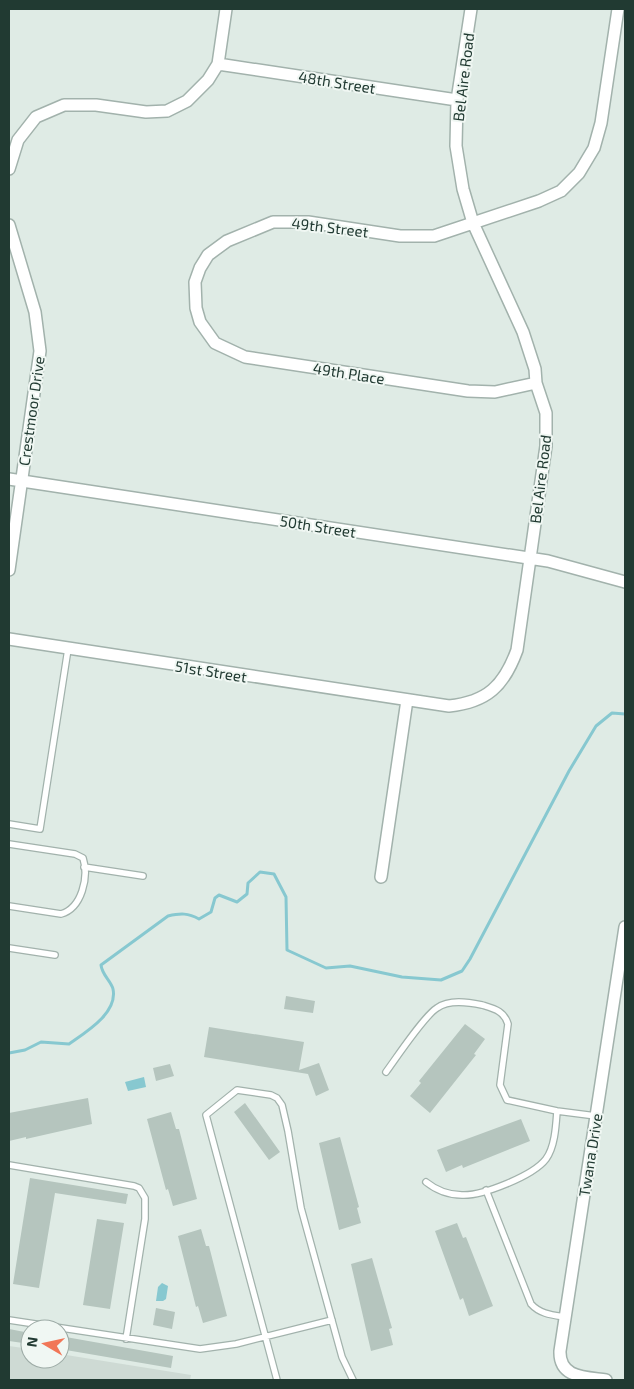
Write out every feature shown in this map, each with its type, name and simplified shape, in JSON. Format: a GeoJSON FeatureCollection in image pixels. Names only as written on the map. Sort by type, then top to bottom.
{"type":"FeatureCollection","features":[{"type":"Feature","properties":{"kind":"street"},"geometry":{"type":"LineString","coordinates":[[9,169],[18,140],[36,117],[64,105],[96,104],[146,112],[167,112],[187,100],[208,80],[218,64],[226,9]]}},
{"type":"Feature","properties":{"kind":"street","name":"Bel Aire Road"},"geometry":{"type":"LineString","coordinates":[[407,700],[449,706],[469,704],[487,695],[502,681],[518,650],[546,446],[546,413],[536,383],[536,369],[523,332],[472,223],[463,189],[456,146],[457,100],[471,9]]}},
{"type":"Feature","properties":{"kind":"street","name":"49th Street"},"geometry":{"type":"LineString","coordinates":[[194,297],[195,282],[200,268],[208,255],[226,241],[273,222],[308,222],[416,237],[434,236],[539,201],[560,191],[579,173],[594,148],[601,123],[618,9]]}},
{"type":"Feature","properties":{"kind":"street","name":"48th Street"},"geometry":{"type":"LineString","coordinates":[[218,64],[457,100]]}},
{"type":"Feature","properties":{"kind":"street","name":"Crestmoor Drive"},"geometry":{"type":"LineString","coordinates":[[9,225],[35,312],[40,351],[9,570]]}},
{"type":"Feature","properties":{"kind":"street","name":"49th Place"},"geometry":{"type":"LineString","coordinates":[[194,297],[200,322],[216,343],[246,357],[468,391],[495,392],[536,383]]}},
{"type":"Feature","properties":{"kind":"street","name":"50th Street"},"geometry":{"type":"LineString","coordinates":[[9,479],[530,558],[588,571],[625,582]]}},
{"type":"Feature","properties":{"kind":"street","name":"51st Street"},"geometry":{"type":"LineString","coordinates":[[13,640],[407,700]]}},
{"type":"Feature","properties":{"kind":"street"},"geometry":{"type":"LineString","coordinates":[[381,877],[407,700]]}},
{"type":"Feature","properties":{"kind":"street","name":"Twana Drive"},"geometry":{"type":"LineString","coordinates":[[606,1380],[576,1376],[563,1367],[560,1359],[625,927]]}},
{"type":"Feature","properties":{"kind":"lane"},"geometry":{"type":"LineString","coordinates":[[9,824],[40,829],[68,649]]}},
{"type":"Feature","properties":{"kind":"lane"},"geometry":{"type":"LineString","coordinates":[[9,844],[76,854],[82,858],[84,867],[81,895],[77,904],[68,912],[62,914],[9,906]]}},
{"type":"Feature","properties":{"kind":"lane"},"geometry":{"type":"LineString","coordinates":[[84,867],[143,876]]}},
{"type":"Feature","properties":{"kind":"lane"},"geometry":{"type":"LineString","coordinates":[[9,948],[55,955]]}},
{"type":"Feature","properties":{"kind":"lane"},"geometry":{"type":"LineString","coordinates":[[386,1072],[437,1007],[455,1002],[475,1003],[498,1009],[508,1024],[500,1070],[500,1085],[503,1094],[510,1102],[596,1116]]}},
{"type":"Feature","properties":{"kind":"lane"},"geometry":{"type":"LineString","coordinates":[[278,1380],[206,1115],[237,1090],[271,1095],[278,1098],[282,1105],[301,1208],[342,1356],[353,1380]]}},
{"type":"Feature","properties":{"kind":"lane"},"geometry":{"type":"LineString","coordinates":[[426,1182],[442,1192],[464,1196],[486,1190],[529,1173],[547,1158],[553,1141],[557,1111]]}},
{"type":"Feature","properties":{"kind":"lane"},"geometry":{"type":"LineString","coordinates":[[9,1165],[134,1186],[142,1192],[145,1198],[145,1219],[126,1339]]}},
{"type":"Feature","properties":{"kind":"lane"},"geometry":{"type":"LineString","coordinates":[[486,1190],[531,1304],[536,1310],[565,1317]]}},
{"type":"Feature","properties":{"kind":"lane"},"geometry":{"type":"LineString","coordinates":[[9,1320],[200,1349],[236,1344],[332,1320]]}},
{"type":"Feature","properties":{"kind":"shaded area"},"geometry":{"type":"Polygon","coordinates":[[[9,1346],[20,1348],[20,1369],[70,1369],[70,1356],[191,1375],[190,1380],[9,1380],[9,1346]]]}},
{"type":"Feature","properties":{"kind":"water"},"geometry":{"type":"Polygon","coordinates":[[[144,1077],[146,1087],[128,1091],[125,1082],[144,1077]]]}},
{"type":"Feature","properties":{"kind":"water"},"geometry":{"type":"Polygon","coordinates":[[[162,1283],[168,1286],[166,1299],[156,1301],[158,1287],[162,1283]]]}},
{"type":"Feature","properties":{"kind":"building"},"geometry":{"type":"Polygon","coordinates":[[[286,996],[315,1001],[313,1013],[284,1009],[286,996]]]}},
{"type":"Feature","properties":{"kind":"building"},"geometry":{"type":"Polygon","coordinates":[[[465,1024],[485,1039],[474,1054],[476,1055],[430,1113],[410,1096],[421,1083],[419,1081],[465,1024]]]}},
{"type":"Feature","properties":{"kind":"building"},"geometry":{"type":"Polygon","coordinates":[[[209,1027],[304,1042],[299,1070],[319,1063],[329,1090],[316,1096],[308,1074],[204,1057],[209,1027]]]}},
{"type":"Feature","properties":{"kind":"building"},"geometry":{"type":"Polygon","coordinates":[[[170,1064],[174,1076],[156,1081],[153,1068],[170,1064]]]}},
{"type":"Feature","properties":{"kind":"building"},"geometry":{"type":"Polygon","coordinates":[[[88,1098],[92,1124],[9,1141],[9,1113],[88,1098]]]}},
{"type":"Feature","properties":{"kind":"building"},"geometry":{"type":"Polygon","coordinates":[[[245,1103],[280,1152],[269,1160],[234,1112],[245,1103]]]}},
{"type":"Feature","properties":{"kind":"building"},"geometry":{"type":"Polygon","coordinates":[[[171,1112],[176,1129],[179,1129],[197,1199],[173,1206],[168,1189],[166,1190],[147,1119],[171,1112]]]}},
{"type":"Feature","properties":{"kind":"building"},"geometry":{"type":"Polygon","coordinates":[[[521,1119],[530,1141],[463,1168],[462,1165],[446,1172],[437,1150],[521,1119]]]}},
{"type":"Feature","properties":{"kind":"building"},"geometry":{"type":"Polygon","coordinates":[[[340,1137],[359,1207],[357,1208],[361,1223],[339,1230],[319,1143],[340,1137]]]}},
{"type":"Feature","properties":{"kind":"building"},"geometry":{"type":"Polygon","coordinates":[[[30,1178],[128,1194],[126,1204],[55,1193],[39,1288],[13,1284],[30,1178]]]}},
{"type":"Feature","properties":{"kind":"building"},"geometry":{"type":"Polygon","coordinates":[[[97,1219],[124,1223],[110,1309],[83,1305],[97,1219]]]}},
{"type":"Feature","properties":{"kind":"building"},"geometry":{"type":"Polygon","coordinates":[[[457,1223],[463,1238],[466,1237],[493,1306],[469,1316],[463,1298],[460,1300],[435,1231],[457,1223]]]}},
{"type":"Feature","properties":{"kind":"building"},"geometry":{"type":"Polygon","coordinates":[[[201,1229],[206,1246],[209,1246],[227,1316],[203,1323],[198,1306],[196,1307],[178,1236],[201,1229]]]}},
{"type":"Feature","properties":{"kind":"building"},"geometry":{"type":"Polygon","coordinates":[[[372,1258],[392,1328],[389,1329],[393,1345],[371,1351],[351,1264],[372,1258]]]}},
{"type":"Feature","properties":{"kind":"building"},"geometry":{"type":"Polygon","coordinates":[[[156,1308],[175,1312],[172,1329],[153,1325],[156,1308]]]}},
{"type":"Feature","properties":{"kind":"building"},"geometry":{"type":"Polygon","coordinates":[[[9,1329],[20,1331],[20,1343],[9,1341],[9,1329]]]}},
{"type":"Feature","properties":{"kind":"building"},"geometry":{"type":"Polygon","coordinates":[[[70,1338],[173,1356],[171,1368],[70,1351],[70,1338]]]}},
{"type":"Feature","properties":{"kind":"waterway"},"geometry":{"type":"LineString","coordinates":[[9,1053],[25,1050],[41,1042],[69,1044],[84,1034],[106,1014],[113,998],[112,986],[101,965],[168,916],[184,914],[199,919],[211,912],[215,898],[219,895],[237,902],[247,894],[248,883],[260,872],[274,874],[286,897],[287,950],[326,968],[350,966],[402,977],[441,980],[462,971],[569,771],[596,726],[612,713],[625,714]]}}]}
